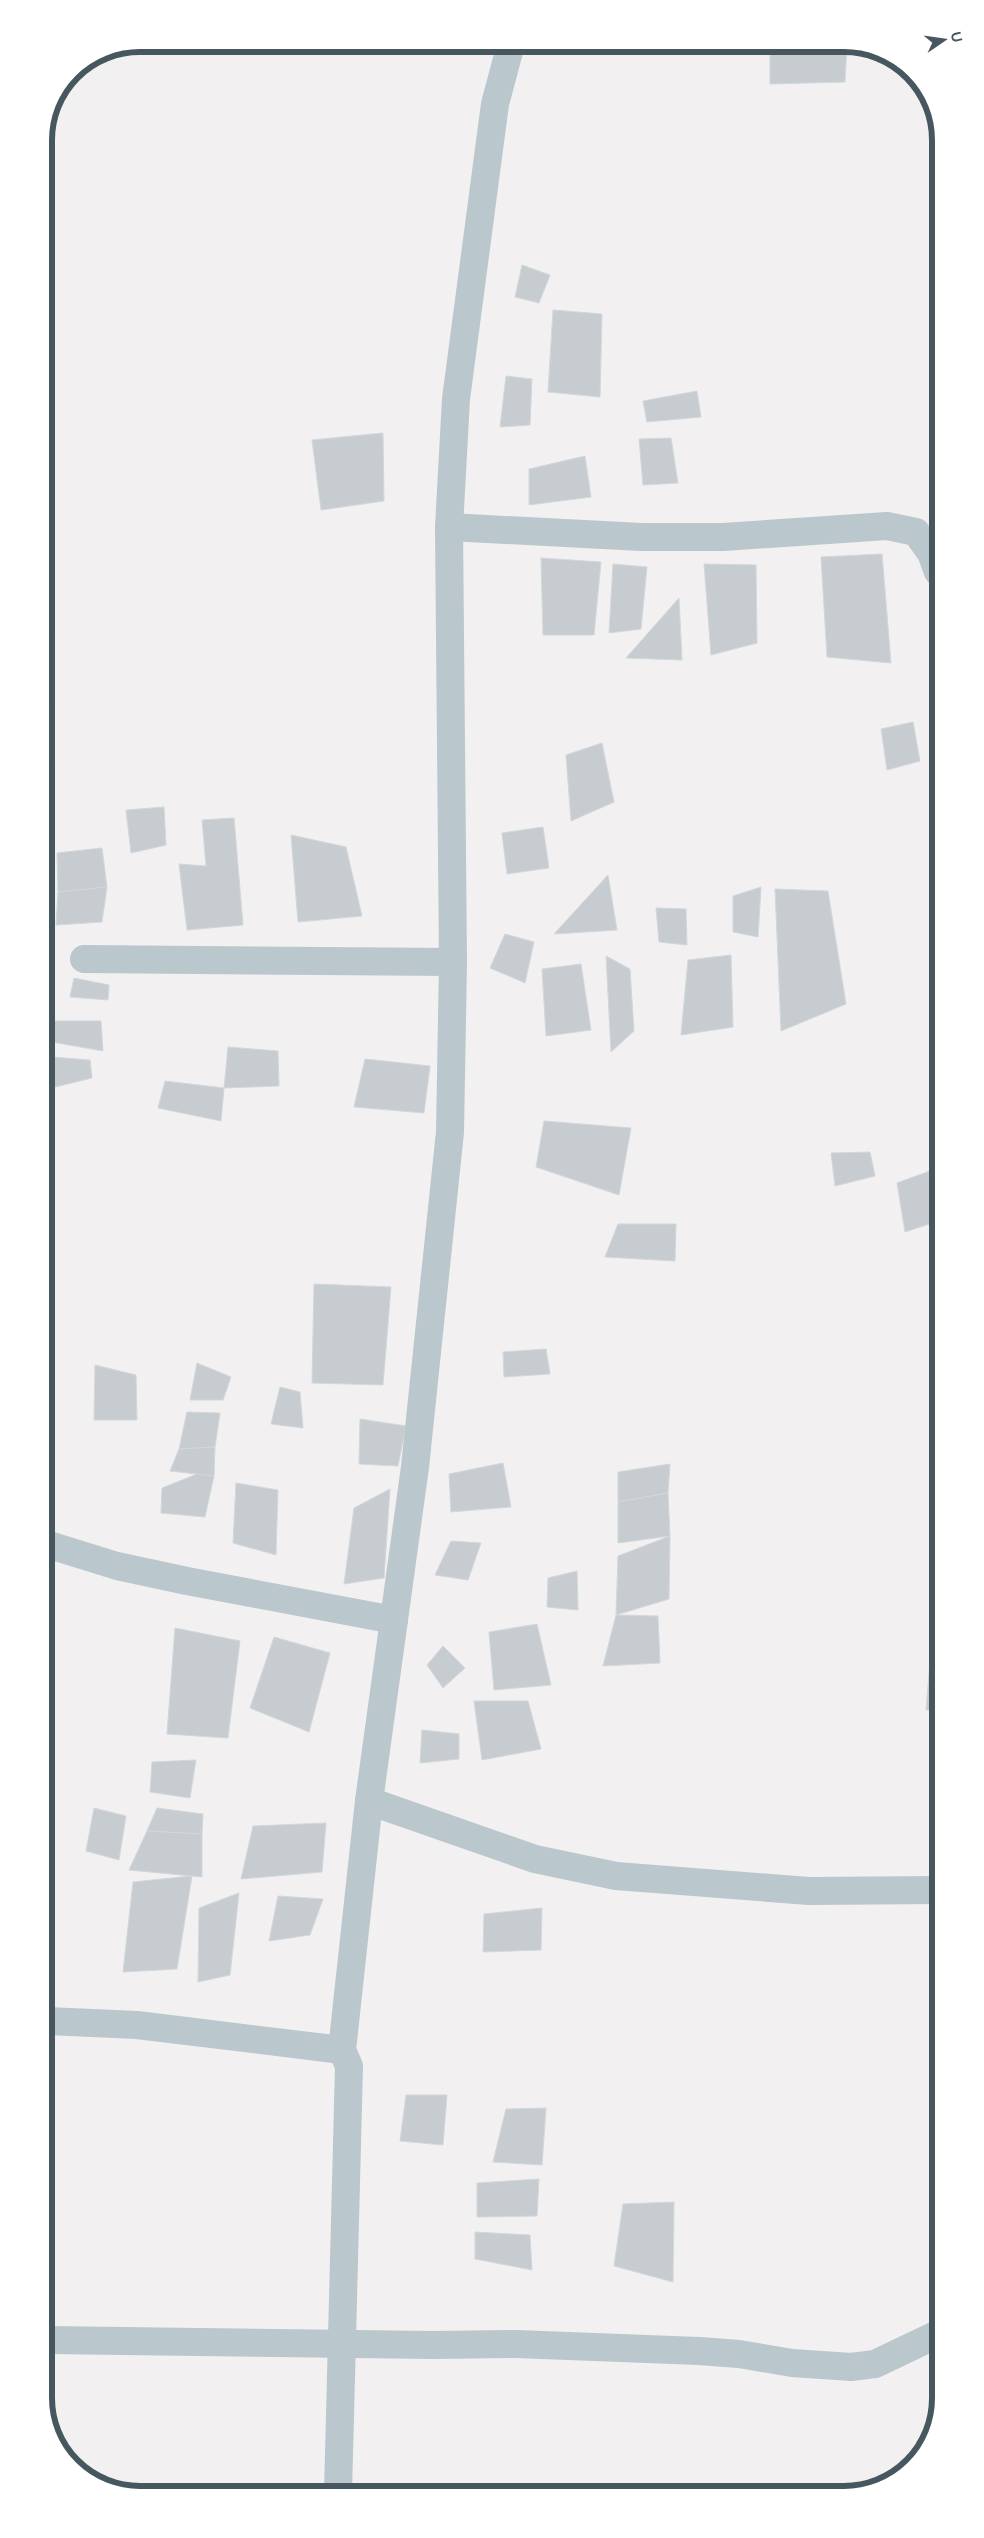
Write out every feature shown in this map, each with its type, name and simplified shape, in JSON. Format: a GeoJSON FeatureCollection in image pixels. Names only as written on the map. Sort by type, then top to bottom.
{"type":"FeatureCollection","features":[{"type":"Feature","properties":{"kind":"street"},"geometry":{"type":"LineString","coordinates":[[338,2485],[340,2343],[349,2066],[342,2050],[369,1801],[415,1467],[450,1132],[453,962],[449,527],[456,399],[495,104],[509,53]]}},
{"type":"Feature","properties":{"kind":"street"},"geometry":{"type":"LineString","coordinates":[[449,527],[556,534],[723,537],[887,526],[916,532],[932,556]]}},
{"type":"Feature","properties":{"kind":"street"},"geometry":{"type":"LineString","coordinates":[[84,959],[453,962]]}},
{"type":"Feature","properties":{"kind":"street"},"geometry":{"type":"LineString","coordinates":[[52,1546],[117,1566],[394,1620]]}},
{"type":"Feature","properties":{"kind":"street"},"geometry":{"type":"LineString","coordinates":[[369,1801],[535,1859],[616,1876],[809,1891],[932,1890]]}},
{"type":"Feature","properties":{"kind":"street"},"geometry":{"type":"LineString","coordinates":[[52,2021],[137,2025],[342,2050]]}},
{"type":"Feature","properties":{"kind":"street"},"geometry":{"type":"LineString","coordinates":[[52,2340],[433,2345],[516,2344],[700,2351],[851,2367],[875,2364],[932,2337]]}},
{"type":"Feature","properties":{"kind":"building"},"geometry":{"type":"Polygon","coordinates":[[[770,53],[847,53],[845,82],[770,84],[770,53]]]}},
{"type":"Feature","properties":{"kind":"building"},"geometry":{"type":"Polygon","coordinates":[[[522,265],[550,275],[539,303],[515,297],[522,265]]]}},
{"type":"Feature","properties":{"kind":"building"},"geometry":{"type":"Polygon","coordinates":[[[553,310],[602,314],[600,397],[548,392],[553,310]]]}},
{"type":"Feature","properties":{"kind":"building"},"geometry":{"type":"Polygon","coordinates":[[[506,376],[532,379],[530,425],[500,427],[506,376]]]}},
{"type":"Feature","properties":{"kind":"building"},"geometry":{"type":"Polygon","coordinates":[[[697,391],[701,417],[647,422],[643,401],[697,391]]]}},
{"type":"Feature","properties":{"kind":"building"},"geometry":{"type":"Polygon","coordinates":[[[383,433],[384,501],[321,510],[312,440],[383,433]]]}},
{"type":"Feature","properties":{"kind":"building"},"geometry":{"type":"Polygon","coordinates":[[[671,438],[678,483],[643,485],[639,439],[671,438]]]}},
{"type":"Feature","properties":{"kind":"building"},"geometry":{"type":"Polygon","coordinates":[[[585,456],[591,497],[529,505],[529,469],[585,456]]]}},
{"type":"Feature","properties":{"kind":"building"},"geometry":{"type":"Polygon","coordinates":[[[882,554],[891,663],[827,657],[821,557],[882,554]]]}},
{"type":"Feature","properties":{"kind":"building"},"geometry":{"type":"Polygon","coordinates":[[[541,558],[601,562],[594,635],[543,635],[541,558]]]}},
{"type":"Feature","properties":{"kind":"building"},"geometry":{"type":"Polygon","coordinates":[[[613,564],[647,567],[641,629],[609,633],[613,564]]]}},
{"type":"Feature","properties":{"kind":"building"},"geometry":{"type":"Polygon","coordinates":[[[704,564],[756,565],[757,643],[711,655],[704,564]]]}},
{"type":"Feature","properties":{"kind":"building"},"geometry":{"type":"Polygon","coordinates":[[[679,598],[682,660],[626,658],[679,598]]]}},
{"type":"Feature","properties":{"kind":"building"},"geometry":{"type":"Polygon","coordinates":[[[913,722],[920,761],[887,770],[881,729],[913,722]]]}},
{"type":"Feature","properties":{"kind":"building"},"geometry":{"type":"Polygon","coordinates":[[[602,743],[614,802],[571,821],[566,755],[602,743]]]}},
{"type":"Feature","properties":{"kind":"building"},"geometry":{"type":"Polygon","coordinates":[[[164,807],[166,845],[131,853],[126,810],[164,807]]]}},
{"type":"Feature","properties":{"kind":"building"},"geometry":{"type":"Polygon","coordinates":[[[234,818],[243,925],[187,930],[179,864],[206,866],[202,820],[234,818]]]}},
{"type":"Feature","properties":{"kind":"building"},"geometry":{"type":"Polygon","coordinates":[[[543,827],[549,868],[507,874],[502,833],[543,827]]]}},
{"type":"Feature","properties":{"kind":"building"},"geometry":{"type":"Polygon","coordinates":[[[291,835],[346,847],[362,916],[298,922],[291,835]]]}},
{"type":"Feature","properties":{"kind":"building"},"geometry":{"type":"Polygon","coordinates":[[[102,848],[107,887],[58,892],[57,853],[102,848]]]}},
{"type":"Feature","properties":{"kind":"building"},"geometry":{"type":"Polygon","coordinates":[[[608,875],[617,930],[554,934],[608,875]]]}},
{"type":"Feature","properties":{"kind":"building"},"geometry":{"type":"Polygon","coordinates":[[[107,887],[102,922],[56,925],[58,892],[107,887]]]}},
{"type":"Feature","properties":{"kind":"building"},"geometry":{"type":"Polygon","coordinates":[[[761,887],[758,937],[733,932],[733,896],[761,887]]]}},
{"type":"Feature","properties":{"kind":"building"},"geometry":{"type":"Polygon","coordinates":[[[775,889],[828,891],[846,1004],[781,1031],[775,889]]]}},
{"type":"Feature","properties":{"kind":"building"},"geometry":{"type":"Polygon","coordinates":[[[656,908],[686,909],[687,945],[659,942],[656,908]]]}},
{"type":"Feature","properties":{"kind":"building"},"geometry":{"type":"Polygon","coordinates":[[[505,934],[534,942],[525,983],[490,968],[505,934]]]}},
{"type":"Feature","properties":{"kind":"building"},"geometry":{"type":"Polygon","coordinates":[[[731,955],[733,1027],[681,1035],[688,960],[731,955]]]}},
{"type":"Feature","properties":{"kind":"building"},"geometry":{"type":"Polygon","coordinates":[[[606,956],[630,969],[634,1031],[611,1052],[606,956]]]}},
{"type":"Feature","properties":{"kind":"building"},"geometry":{"type":"Polygon","coordinates":[[[581,964],[591,1030],[546,1036],[542,969],[581,964]]]}},
{"type":"Feature","properties":{"kind":"building"},"geometry":{"type":"Polygon","coordinates":[[[74,978],[109,985],[108,1000],[70,997],[74,978]]]}},
{"type":"Feature","properties":{"kind":"building"},"geometry":{"type":"Polygon","coordinates":[[[53,1021],[101,1021],[103,1051],[53,1042],[53,1021]]]}},
{"type":"Feature","properties":{"kind":"building"},"geometry":{"type":"Polygon","coordinates":[[[228,1047],[278,1051],[279,1086],[224,1088],[228,1047]]]}},
{"type":"Feature","properties":{"kind":"building"},"geometry":{"type":"Polygon","coordinates":[[[53,1057],[90,1060],[92,1078],[53,1088],[53,1057]]]}},
{"type":"Feature","properties":{"kind":"building"},"geometry":{"type":"Polygon","coordinates":[[[365,1059],[430,1066],[424,1113],[354,1107],[365,1059]]]}},
{"type":"Feature","properties":{"kind":"building"},"geometry":{"type":"Polygon","coordinates":[[[165,1081],[224,1088],[221,1121],[158,1108],[165,1081]]]}},
{"type":"Feature","properties":{"kind":"building"},"geometry":{"type":"Polygon","coordinates":[[[544,1121],[631,1128],[619,1195],[536,1167],[544,1121]]]}},
{"type":"Feature","properties":{"kind":"building"},"geometry":{"type":"Polygon","coordinates":[[[870,1152],[875,1176],[835,1186],[831,1153],[870,1152]]]}},
{"type":"Feature","properties":{"kind":"building"},"geometry":{"type":"Polygon","coordinates":[[[932,1170],[932,1223],[905,1232],[897,1183],[932,1170]]]}},
{"type":"Feature","properties":{"kind":"building"},"geometry":{"type":"Polygon","coordinates":[[[618,1224],[676,1224],[675,1261],[605,1257],[618,1224]]]}},
{"type":"Feature","properties":{"kind":"building"},"geometry":{"type":"Polygon","coordinates":[[[314,1284],[391,1287],[383,1385],[312,1383],[314,1284]]]}},
{"type":"Feature","properties":{"kind":"building"},"geometry":{"type":"Polygon","coordinates":[[[546,1349],[550,1374],[504,1377],[503,1352],[546,1349]]]}},
{"type":"Feature","properties":{"kind":"building"},"geometry":{"type":"Polygon","coordinates":[[[197,1363],[231,1377],[223,1400],[190,1400],[197,1363]]]}},
{"type":"Feature","properties":{"kind":"building"},"geometry":{"type":"Polygon","coordinates":[[[95,1365],[136,1375],[137,1420],[94,1420],[95,1365]]]}},
{"type":"Feature","properties":{"kind":"building"},"geometry":{"type":"Polygon","coordinates":[[[280,1387],[300,1392],[303,1428],[271,1424],[280,1387]]]}},
{"type":"Feature","properties":{"kind":"building"},"geometry":{"type":"Polygon","coordinates":[[[187,1412],[220,1413],[215,1447],[179,1449],[187,1412]]]}},
{"type":"Feature","properties":{"kind":"building"},"geometry":{"type":"Polygon","coordinates":[[[360,1419],[406,1426],[398,1466],[359,1464],[360,1419]]]}},
{"type":"Feature","properties":{"kind":"building"},"geometry":{"type":"Polygon","coordinates":[[[215,1447],[214,1476],[170,1471],[179,1449],[215,1447]]]}},
{"type":"Feature","properties":{"kind":"building"},"geometry":{"type":"Polygon","coordinates":[[[503,1463],[511,1507],[451,1512],[449,1474],[503,1463]]]}},
{"type":"Feature","properties":{"kind":"building"},"geometry":{"type":"Polygon","coordinates":[[[670,1464],[668,1493],[618,1502],[618,1472],[670,1464]]]}},
{"type":"Feature","properties":{"kind":"building"},"geometry":{"type":"Polygon","coordinates":[[[197,1474],[214,1476],[205,1517],[161,1513],[162,1488],[197,1474]]]}},
{"type":"Feature","properties":{"kind":"building"},"geometry":{"type":"Polygon","coordinates":[[[236,1483],[278,1490],[276,1555],[233,1543],[236,1483]]]}},
{"type":"Feature","properties":{"kind":"building"},"geometry":{"type":"Polygon","coordinates":[[[390,1489],[384,1578],[344,1584],[354,1508],[390,1489]]]}},
{"type":"Feature","properties":{"kind":"building"},"geometry":{"type":"Polygon","coordinates":[[[668,1493],[670,1536],[618,1543],[618,1502],[668,1493]]]}},
{"type":"Feature","properties":{"kind":"building"},"geometry":{"type":"Polygon","coordinates":[[[670,1536],[669,1599],[616,1615],[618,1556],[670,1536]]]}},
{"type":"Feature","properties":{"kind":"building"},"geometry":{"type":"Polygon","coordinates":[[[451,1541],[481,1543],[468,1580],[435,1575],[451,1541]]]}},
{"type":"Feature","properties":{"kind":"building"},"geometry":{"type":"Polygon","coordinates":[[[577,1571],[578,1610],[547,1607],[548,1578],[577,1571]]]}},
{"type":"Feature","properties":{"kind":"building"},"geometry":{"type":"Polygon","coordinates":[[[616,1615],[658,1616],[660,1663],[603,1666],[616,1615]]]}},
{"type":"Feature","properties":{"kind":"building"},"geometry":{"type":"Polygon","coordinates":[[[537,1624],[551,1685],[494,1690],[489,1632],[537,1624]]]}},
{"type":"Feature","properties":{"kind":"building"},"geometry":{"type":"Polygon","coordinates":[[[175,1628],[240,1641],[228,1738],[167,1734],[175,1628]]]}},
{"type":"Feature","properties":{"kind":"building"},"geometry":{"type":"Polygon","coordinates":[[[274,1637],[330,1653],[309,1732],[250,1708],[274,1637]]]}},
{"type":"Feature","properties":{"kind":"building"},"geometry":{"type":"Polygon","coordinates":[[[443,1646],[465,1668],[443,1688],[427,1665],[443,1646]]]}},
{"type":"Feature","properties":{"kind":"building"},"geometry":{"type":"Polygon","coordinates":[[[931,1650],[932,1710],[926,1710],[931,1650]]]}},
{"type":"Feature","properties":{"kind":"building"},"geometry":{"type":"Polygon","coordinates":[[[474,1701],[528,1701],[541,1749],[482,1760],[474,1701]]]}},
{"type":"Feature","properties":{"kind":"building"},"geometry":{"type":"Polygon","coordinates":[[[422,1730],[459,1734],[459,1759],[420,1763],[422,1730]]]}},
{"type":"Feature","properties":{"kind":"building"},"geometry":{"type":"Polygon","coordinates":[[[196,1760],[190,1798],[150,1792],[152,1762],[196,1760]]]}},
{"type":"Feature","properties":{"kind":"building"},"geometry":{"type":"Polygon","coordinates":[[[94,1808],[126,1816],[119,1860],[86,1851],[94,1808]]]}},
{"type":"Feature","properties":{"kind":"building"},"geometry":{"type":"Polygon","coordinates":[[[157,1808],[203,1814],[202,1834],[147,1831],[157,1808]]]}},
{"type":"Feature","properties":{"kind":"building"},"geometry":{"type":"Polygon","coordinates":[[[326,1823],[322,1872],[241,1879],[253,1826],[326,1823]]]}},
{"type":"Feature","properties":{"kind":"building"},"geometry":{"type":"Polygon","coordinates":[[[147,1831],[202,1834],[202,1877],[129,1870],[147,1831]]]}},
{"type":"Feature","properties":{"kind":"building"},"geometry":{"type":"Polygon","coordinates":[[[192,1876],[177,1969],[123,1972],[133,1882],[192,1876]]]}},
{"type":"Feature","properties":{"kind":"building"},"geometry":{"type":"Polygon","coordinates":[[[239,1893],[230,1975],[198,1982],[199,1908],[239,1893]]]}},
{"type":"Feature","properties":{"kind":"building"},"geometry":{"type":"Polygon","coordinates":[[[278,1896],[323,1899],[310,1935],[269,1941],[278,1896]]]}},
{"type":"Feature","properties":{"kind":"building"},"geometry":{"type":"Polygon","coordinates":[[[542,1908],[541,1950],[483,1952],[484,1914],[542,1908]]]}},
{"type":"Feature","properties":{"kind":"building"},"geometry":{"type":"Polygon","coordinates":[[[406,2095],[447,2095],[443,2145],[400,2141],[406,2095]]]}},
{"type":"Feature","properties":{"kind":"building"},"geometry":{"type":"Polygon","coordinates":[[[546,2108],[542,2165],[493,2162],[506,2109],[546,2108]]]}},
{"type":"Feature","properties":{"kind":"building"},"geometry":{"type":"Polygon","coordinates":[[[539,2179],[537,2216],[477,2217],[477,2183],[539,2179]]]}},
{"type":"Feature","properties":{"kind":"building"},"geometry":{"type":"Polygon","coordinates":[[[674,2202],[673,2282],[614,2266],[623,2204],[674,2202]]]}},
{"type":"Feature","properties":{"kind":"building"},"geometry":{"type":"Polygon","coordinates":[[[475,2232],[530,2235],[532,2270],[475,2259],[475,2232]]]}}]}
